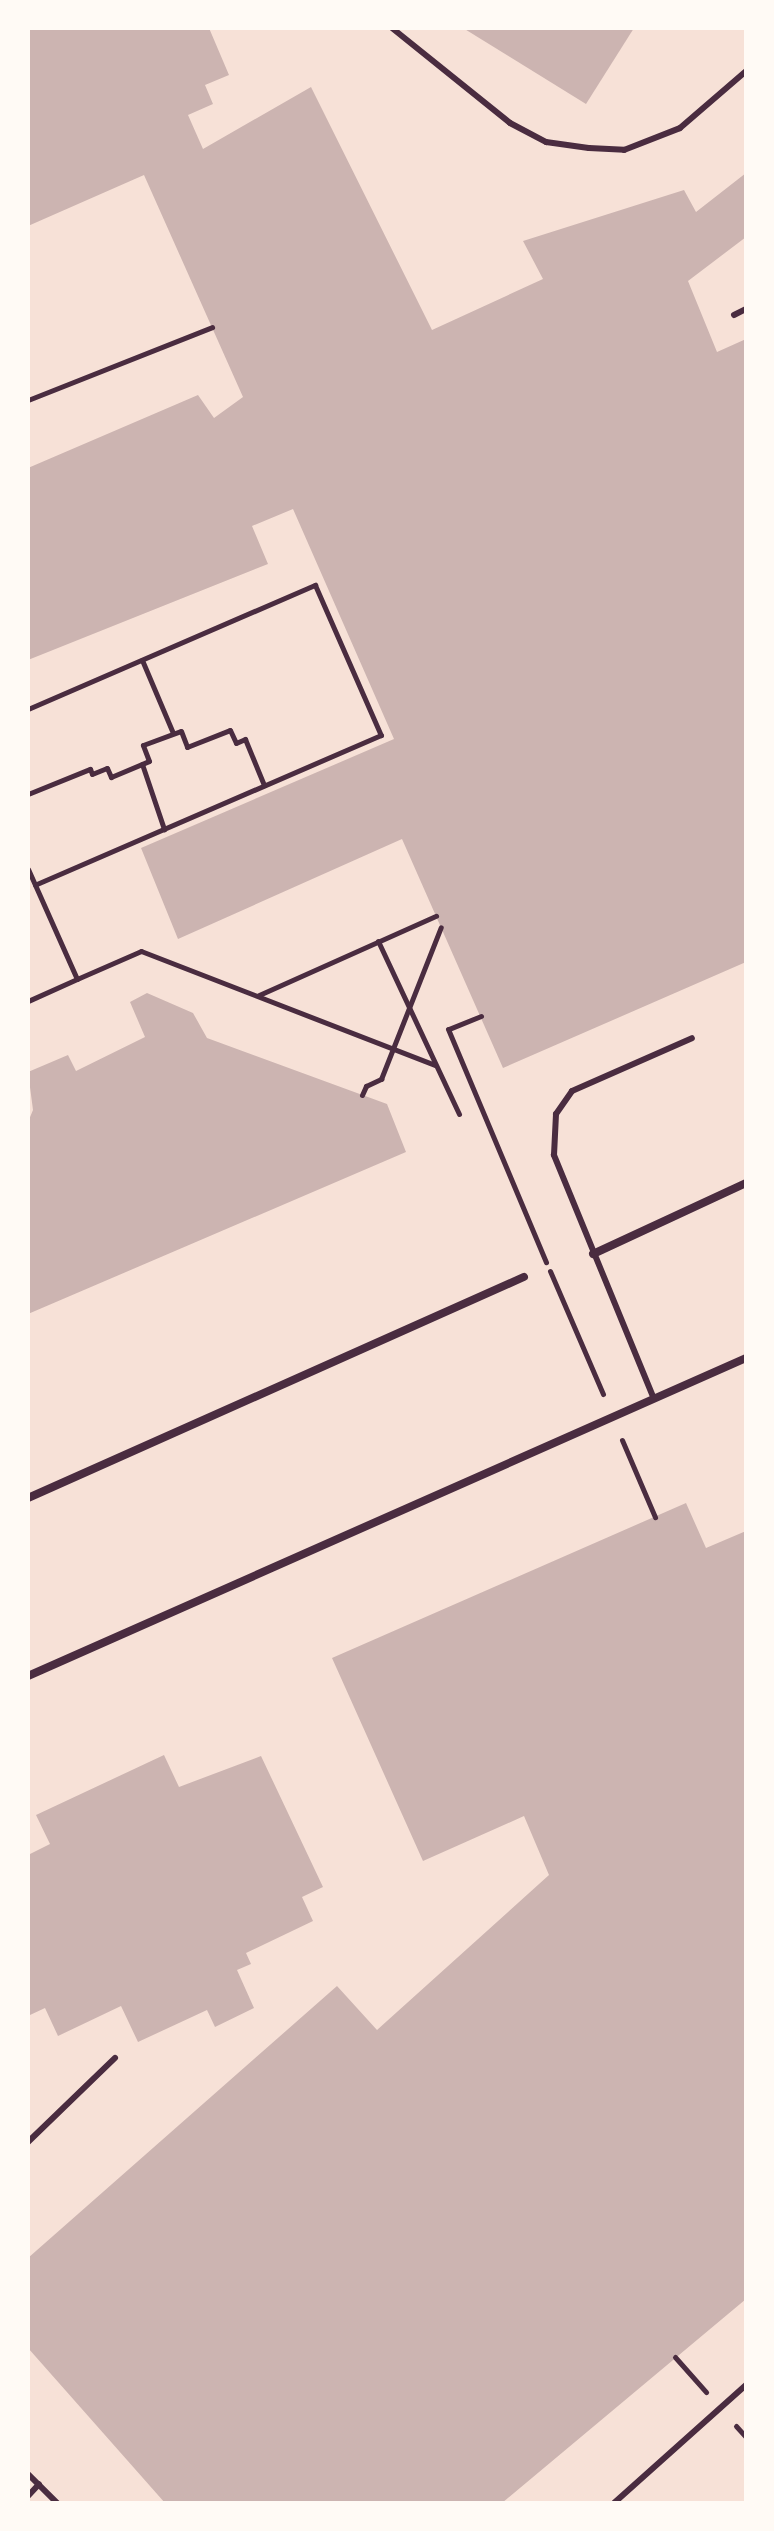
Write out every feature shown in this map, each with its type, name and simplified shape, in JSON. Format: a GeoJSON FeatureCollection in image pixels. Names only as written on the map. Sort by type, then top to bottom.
{"type":"FeatureCollection","features":[{"type":"Feature","properties":{"kind":"street"},"geometry":{"type":"LineString","coordinates":[[593,1254],[746,1183]]}},
{"type":"Feature","properties":{"kind":"street"},"geometry":{"type":"LineString","coordinates":[[28,1498],[524,1277]]}},
{"type":"Feature","properties":{"kind":"street"},"geometry":{"type":"LineString","coordinates":[[28,1676],[746,1358]]}},
{"type":"Feature","properties":{"kind":"lane"},"geometry":{"type":"LineString","coordinates":[[392,28],[510,123],[546,142],[589,148],[624,150],[680,128],[746,71]]}},
{"type":"Feature","properties":{"kind":"lane"},"geometry":{"type":"LineString","coordinates":[[734,315],[746,309]]}},
{"type":"Feature","properties":{"kind":"lane"},"geometry":{"type":"LineString","coordinates":[[654,1399],[554,1155],[556,1114],[572,1091],[692,1038]]}},
{"type":"Feature","properties":{"kind":"lane"},"geometry":{"type":"LineString","coordinates":[[28,2142],[115,2058]]}},
{"type":"Feature","properties":{"kind":"lane"},"geometry":{"type":"LineString","coordinates":[[614,2503],[746,2385]]}},
{"type":"Feature","properties":{"kind":"lane"},"geometry":{"type":"LineString","coordinates":[[28,2474],[57,2503]]}},
{"type":"Feature","properties":{"kind":"lane"},"geometry":{"type":"LineString","coordinates":[[28,2496],[39,2484]]}},
{"type":"Feature","properties":{"kind":"path"},"geometry":{"type":"LineString","coordinates":[[28,400],[212,327]]}},
{"type":"Feature","properties":{"kind":"path"},"geometry":{"type":"LineString","coordinates":[[28,709],[315,585],[381,735],[35,885]]}},
{"type":"Feature","properties":{"kind":"path"},"geometry":{"type":"LineString","coordinates":[[142,660],[174,733]]}},
{"type":"Feature","properties":{"kind":"path"},"geometry":{"type":"LineString","coordinates":[[28,794],[90,769],[92,774],[107,768],[111,777],[149,761],[143,745],[181,731],[187,747],[230,730],[236,743],[245,739],[264,786]]}},
{"type":"Feature","properties":{"kind":"path"},"geometry":{"type":"LineString","coordinates":[[142,764],[164,829]]}},
{"type":"Feature","properties":{"kind":"path"},"geometry":{"type":"LineString","coordinates":[[28,869],[77,979]]}},
{"type":"Feature","properties":{"kind":"path"},"geometry":{"type":"LineString","coordinates":[[258,995],[436,916]]}},
{"type":"Feature","properties":{"kind":"path"},"geometry":{"type":"LineString","coordinates":[[362,1095],[366,1086],[381,1079],[441,927]]}},
{"type":"Feature","properties":{"kind":"path"},"geometry":{"type":"LineString","coordinates":[[378,941],[459,1114]]}},
{"type":"Feature","properties":{"kind":"path"},"geometry":{"type":"LineString","coordinates":[[28,1001],[141,951],[435,1065]]}},
{"type":"Feature","properties":{"kind":"path"},"geometry":{"type":"LineString","coordinates":[[481,1016],[448,1029],[606,1402]]}},
{"type":"Feature","properties":{"kind":"path"},"geometry":{"type":"LineString","coordinates":[[618,1431],[655,1517]]}},
{"type":"Feature","properties":{"kind":"building"},"geometry":{"type":"Polygon","coordinates":[[[28,28],[209,28],[229,75],[205,85],[213,104],[188,115],[203,149],[311,87],[432,330],[543,279],[523,241],[684,190],[696,212],[746,173],[746,237],[688,281],[717,352],[746,339],[746,962],[503,1068],[402,839],[178,939],[141,848],[394,739],[293,509],[252,526],[268,564],[28,660],[28,468],[198,395],[214,418],[243,397],[144,175],[28,226],[28,28]]]}},
{"type":"Feature","properties":{"kind":"building"},"geometry":{"type":"Polygon","coordinates":[[[463,28],[634,28],[586,104],[463,28]]]}},
{"type":"Feature","properties":{"kind":"building"},"geometry":{"type":"Polygon","coordinates":[[[147,993],[193,1013],[207,1038],[387,1104],[406,1152],[28,1314],[28,1122],[33,1110],[28,1072],[68,1055],[76,1071],[145,1037],[130,1002],[147,993]]]}},
{"type":"Feature","properties":{"kind":"building"},"geometry":{"type":"Polygon","coordinates":[[[686,1503],[706,1548],[746,1531],[746,2299],[502,2503],[165,2503],[28,2348],[28,2258],[337,1986],[377,2030],[549,1875],[524,1816],[423,1861],[332,1658],[686,1503]]]}},
{"type":"Feature","properties":{"kind":"building"},"geometry":{"type":"Polygon","coordinates":[[[164,1755],[179,1787],[261,1756],[323,1887],[302,1897],[313,1921],[246,1953],[251,1964],[237,1970],[254,2008],[215,2027],[207,2010],[138,2042],[121,2006],[58,2036],[45,2008],[30,2015],[28,2010],[28,1855],[50,1844],[36,1815],[164,1755]]]}}]}
